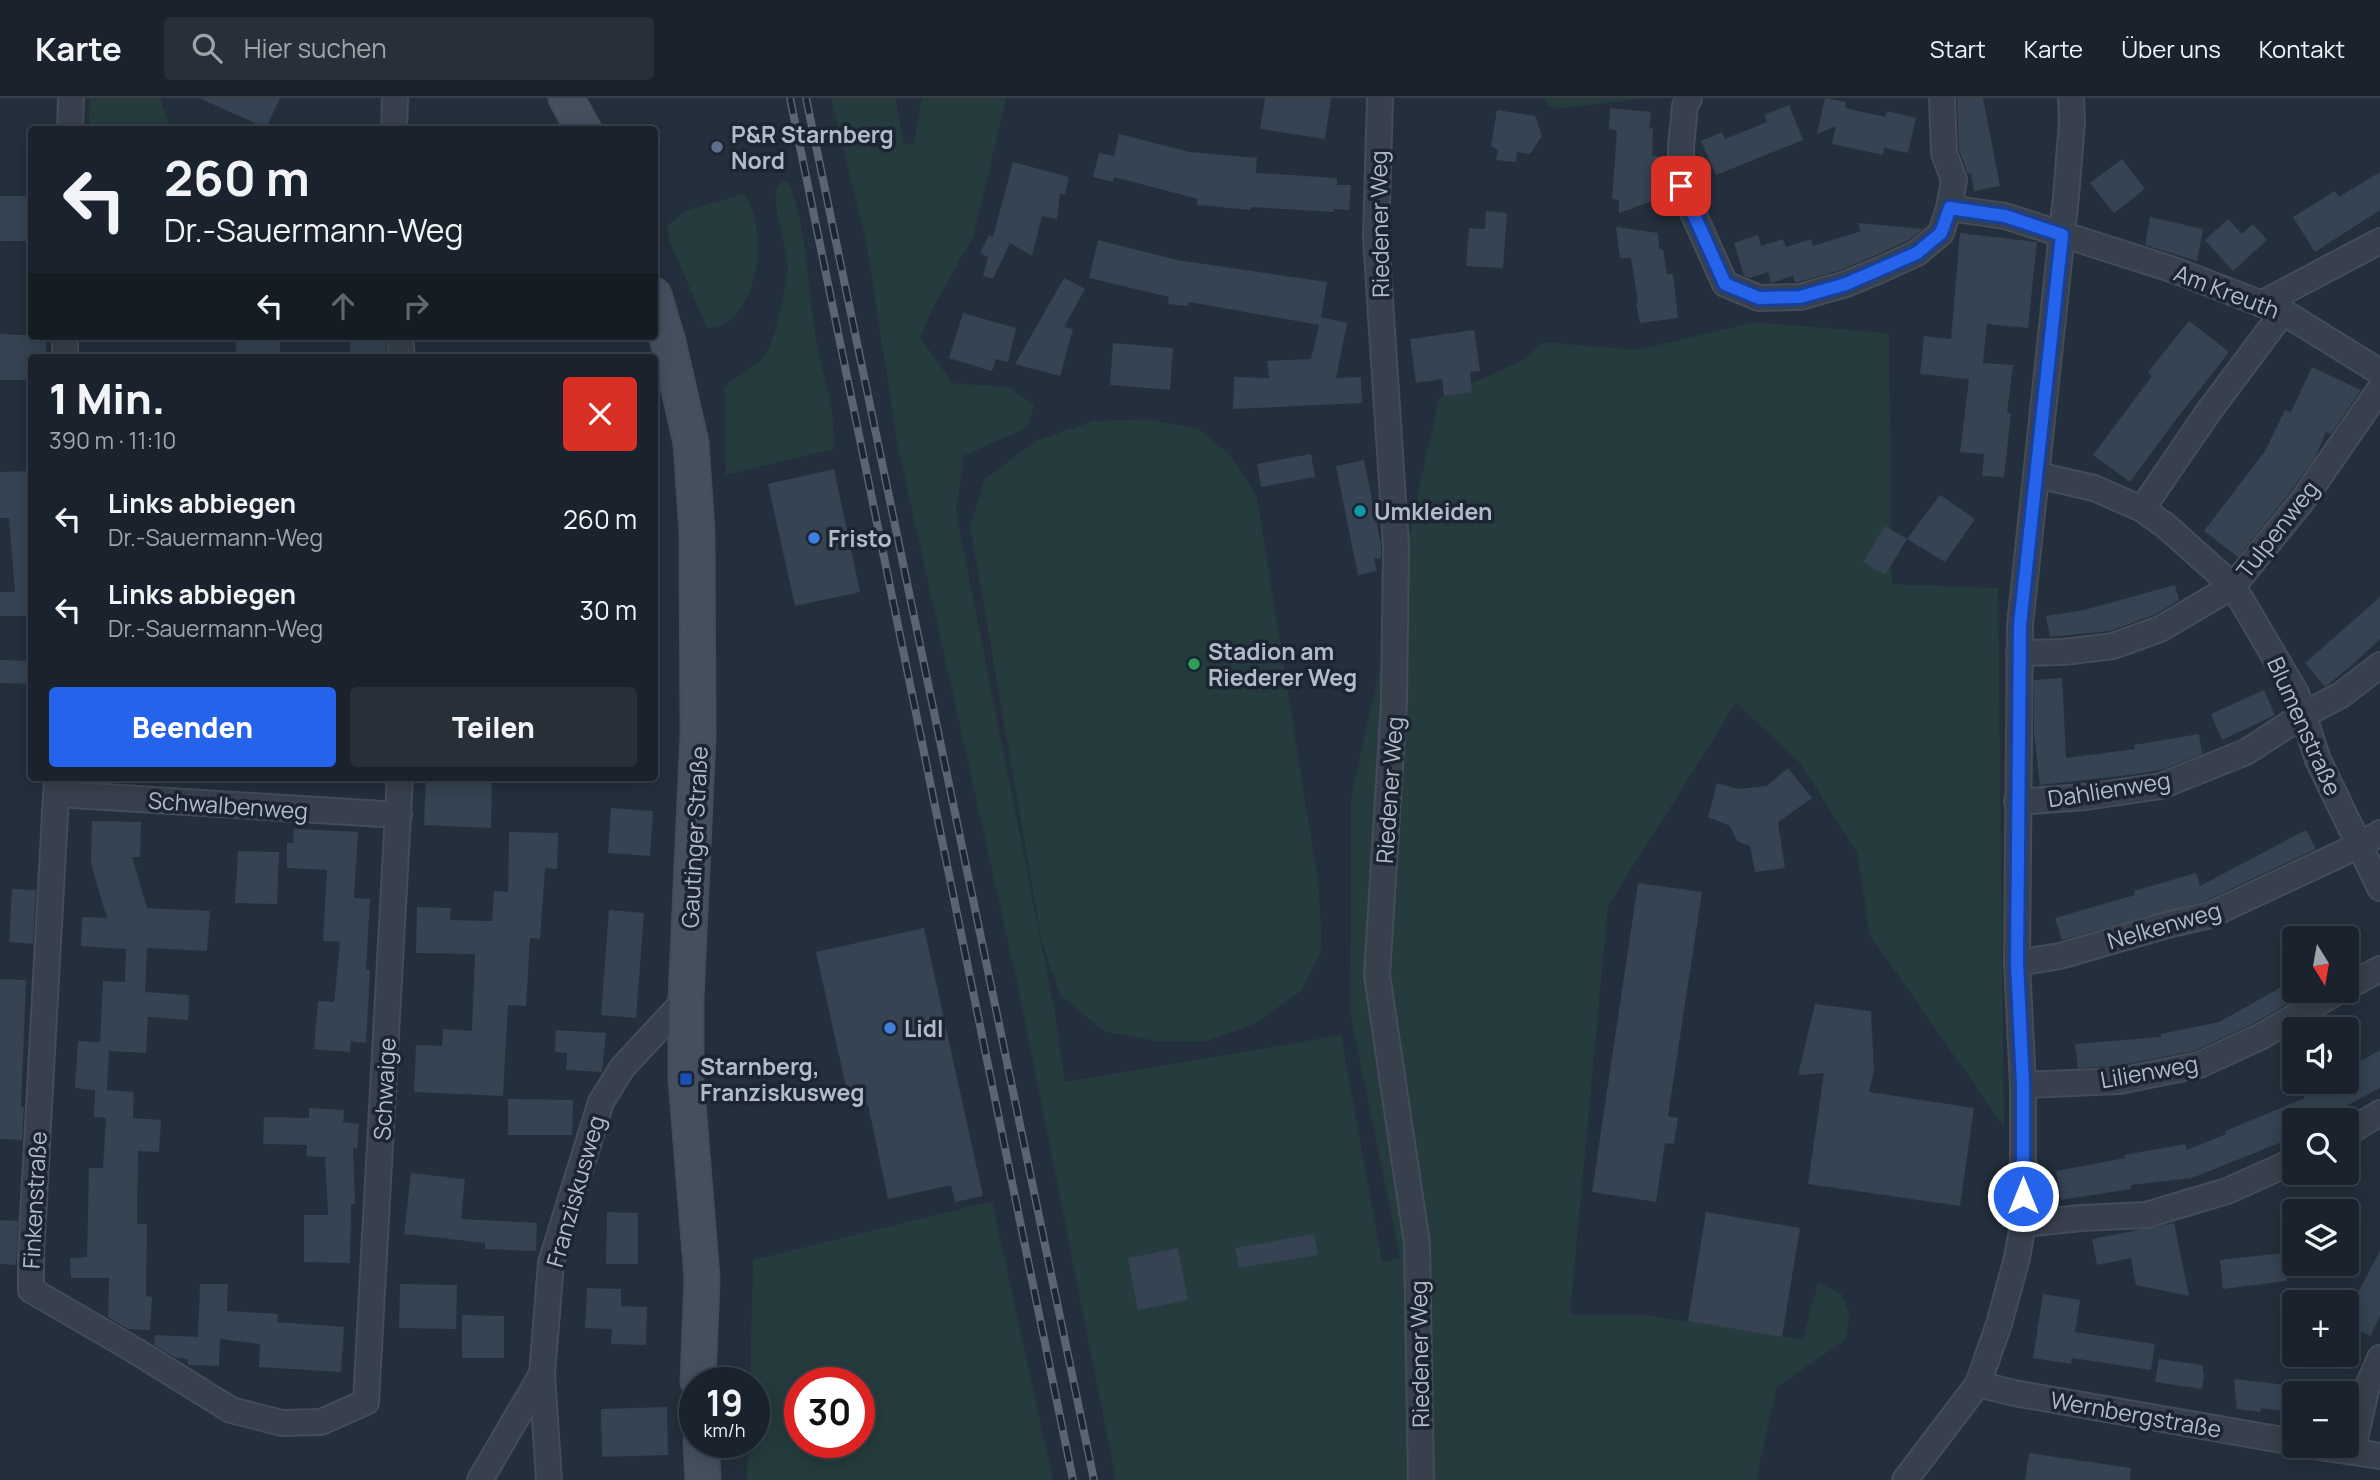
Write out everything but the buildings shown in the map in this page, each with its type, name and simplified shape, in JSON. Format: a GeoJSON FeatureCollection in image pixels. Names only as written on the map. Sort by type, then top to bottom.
{"type":"FeatureCollection","features":[{"type":"Feature","properties":{"kind":"main road"},"geometry":{"type":"LineString","coordinates":[[566,98],[582,126]]}},
{"type":"Feature","properties":{"kind":"main road","name":"Gautinger Straße"},"geometry":{"type":"LineString","coordinates":[[658,308],[691,443],[697,532],[698,736],[686,999],[686,1079],[702,1278],[699,1367]]}},
{"type":"Feature","properties":{"kind":"main road"},"geometry":{"type":"LineString","coordinates":[[702,1458],[703,1480]]}},
{"type":"Feature","properties":{"kind":"street"},"geometry":{"type":"LineString","coordinates":[[70,126],[71,98]]}},
{"type":"Feature","properties":{"kind":"street"},"geometry":{"type":"LineString","coordinates":[[394,126],[395,98]]}},
{"type":"Feature","properties":{"kind":"street","name":"Riedener Weg"},"geometry":{"type":"LineString","coordinates":[[1380,98],[1376,238],[1396,546],[1394,702],[1377,975],[1417,1244],[1421,1480]]}},
{"type":"Feature","properties":{"kind":"street"},"geometry":{"type":"LineString","coordinates":[[1689,98],[1685,106],[1681,146],[1681,186],[1725,284],[1759,298],[1800,297],[1846,284],[1917,253],[1941,233],[1950,208],[1954,180],[1944,153],[1942,98]]}},
{"type":"Feature","properties":{"kind":"street"},"geometry":{"type":"LineString","coordinates":[[1905,1480],[1978,1384],[1999,1324],[2017,1258],[2023,1224],[2023,1084],[2017,963],[2020,625],[2062,235],[2072,122],[2071,98]]}},
{"type":"Feature","properties":{"kind":"street","name":"Am Kreuth"},"geometry":{"type":"LineString","coordinates":[[1950,208],[2005,216],[2174,270],[2272,308],[2380,372]]}},
{"type":"Feature","properties":{"kind":"street"},"geometry":{"type":"LineString","coordinates":[[2142,509],[2209,411],[2272,308],[2305,283],[2380,241]]}},
{"type":"Feature","properties":{"kind":"street","name":"Tulpenweg"},"geometry":{"type":"LineString","coordinates":[[2019,653],[2063,652],[2113,646],[2160,629],[2232,586],[2303,500],[2380,388]]}},
{"type":"Feature","properties":{"kind":"street","name":"Blumenstraße"},"geometry":{"type":"LineString","coordinates":[[2037,475],[2094,488],[2142,509],[2166,526],[2232,586],[2295,693],[2318,760],[2370,839],[2380,888]]}},
{"type":"Feature","properties":{"kind":"street","name":"Dahlienweg"},"geometry":{"type":"LineString","coordinates":[[2017,802],[2085,797],[2161,786],[2246,752],[2303,715],[2341,695],[2380,665]]}},
{"type":"Feature","properties":{"kind":"street","name":"Schwaige"},"geometry":{"type":"LineString","coordinates":[[366,1402],[400,781]]}},
{"type":"Feature","properties":{"kind":"street","name":"Schwalbenweg"},"geometry":{"type":"LineString","coordinates":[[57,785],[399,815]]}},
{"type":"Feature","properties":{"kind":"street","name":"Finkenstraße"},"geometry":{"type":"LineString","coordinates":[[57,785],[31,1240],[31,1290],[230,1410],[282,1423],[321,1422],[366,1402]]}},
{"type":"Feature","properties":{"kind":"street","name":"Nelkenweg"},"geometry":{"type":"LineString","coordinates":[[2017,963],[2060,956],[2210,915],[2370,839]]}},
{"type":"Feature","properties":{"kind":"street"},"geometry":{"type":"LineString","coordinates":[[2359,980],[2380,969]]}},
{"type":"Feature","properties":{"kind":"street","name":"Franziskusweg"},"geometry":{"type":"LineString","coordinates":[[480,1480],[542,1374],[551,1263],[601,1102],[621,1068],[686,999]]}},
{"type":"Feature","properties":{"kind":"street","name":"Lilienweg"},"geometry":{"type":"LineString","coordinates":[[2023,1084],[2119,1081],[2199,1065],[2262,1036],[2318,1003]]}},
{"type":"Feature","properties":{"kind":"street"},"geometry":{"type":"LineString","coordinates":[[2359,1126],[2380,1113]]}},
{"type":"Feature","properties":{"kind":"street"},"geometry":{"type":"LineString","coordinates":[[2023,1224],[2146,1215],[2227,1191],[2282,1166]]}},
{"type":"Feature","properties":{"kind":"street"},"geometry":{"type":"LineString","coordinates":[[2359,1419],[2365,1390],[2380,1358]]}},
{"type":"Feature","properties":{"kind":"street"},"geometry":{"type":"LineString","coordinates":[[542,1374],[549,1480]]}},
{"type":"Feature","properties":{"kind":"street","name":"Wernbergstraße"},"geometry":{"type":"LineString","coordinates":[[1978,1384],[2282,1440]]}},
{"type":"Feature","properties":{"kind":"street"},"geometry":{"type":"LineString","coordinates":[[2359,1453],[2380,1456]]}},
{"type":"Feature","properties":{"kind":"green space"},"geometry":{"type":"Polygon","coordinates":[[[90,98],[160,98],[170,126],[89,126],[90,98]]]}},
{"type":"Feature","properties":{"kind":"green space"},"geometry":{"type":"Polygon","coordinates":[[[831,98],[896,98],[903,143],[914,144],[922,98],[1006,98],[974,235],[934,306],[920,337],[952,383],[1009,387],[1034,405],[1028,427],[964,456],[956,511],[1054,1008],[1065,1082],[1341,1035],[1382,1262],[1400,1258],[1350,1012],[1351,798],[1439,398],[1519,362],[1544,342],[1637,350],[1755,322],[1889,333],[1892,584],[1998,588],[2004,1127],[1870,935],[1857,853],[1800,763],[1736,703],[1608,906],[1570,1314],[1648,1315],[1803,1339],[1818,1283],[1841,1293],[1850,1316],[1845,1340],[1777,1387],[1756,1480],[1116,1480],[1018,987],[898,447],[867,247],[831,98]]]}},
{"type":"Feature","properties":{"kind":"green space"},"geometry":{"type":"Polygon","coordinates":[[[1543,98],[1650,98],[1563,108],[1548,107],[1543,98]]]}},
{"type":"Feature","properties":{"kind":"green space"},"geometry":{"type":"Polygon","coordinates":[[[782,180],[789,182],[800,218],[815,332],[833,419],[834,449],[726,475],[723,389],[759,362],[768,350],[786,281],[788,265],[775,190],[782,180]]]}},
{"type":"Feature","properties":{"kind":"green space"},"geometry":{"type":"Polygon","coordinates":[[[743,194],[752,209],[756,228],[758,250],[755,273],[749,294],[738,311],[725,323],[707,328],[669,240],[667,226],[687,210],[743,194]]]}},
{"type":"Feature","properties":{"kind":"green space"},"geometry":{"type":"Polygon","coordinates":[[[1148,419],[1199,429],[1231,456],[1257,497],[1319,888],[1322,949],[1301,991],[1254,1024],[1204,1042],[1156,1041],[1105,1032],[1060,995],[1042,942],[970,526],[985,479],[1035,441],[1094,421],[1148,419]]]}},
{"type":"Feature","properties":{"kind":"green space"},"geometry":{"type":"Polygon","coordinates":[[[992,1201],[1053,1480],[747,1480],[748,1458],[770,1458],[770,1367],[750,1367],[753,1260],[992,1201]]]}},
{"type":"Feature","properties":{"kind":"railway"},"geometry":{"type":"LineString","coordinates":[[790,98],[1073,1480]]}},
{"type":"Feature","properties":{"kind":"railway"},"geometry":{"type":"LineString","coordinates":[[806,98],[1094,1480]]}},
{"type":"Feature","properties":{"kind":"place","name":"P&R Starnberg Nord"},"geometry":{"type":"Point","coordinates":[717,147]}},
{"type":"Feature","properties":{"kind":"place","name":"Umkleiden"},"geometry":{"type":"Point","coordinates":[1360,511]}},
{"type":"Feature","properties":{"kind":"place","name":"Fristo"},"geometry":{"type":"Point","coordinates":[814,538]}},
{"type":"Feature","properties":{"kind":"place","name":"Stadion am Riederer Weg"},"geometry":{"type":"Point","coordinates":[1194,664]}},
{"type":"Feature","properties":{"kind":"place","name":"Lidl"},"geometry":{"type":"Point","coordinates":[890,1028]}},
{"type":"Feature","properties":{"kind":"place","name":"Starnberg, Franziskusweg"},"geometry":{"type":"Point","coordinates":[686,1079]}},
{"type":"Feature","properties":{"kind":"route"},"geometry":{"type":"LineString","coordinates":[[1681,186],[1725,284],[1759,298],[1800,297],[1846,284],[1917,253],[1941,233],[1950,208],[2005,216],[2062,235],[2020,625],[2017,963],[2023,1084],[2023,1196]]}}]}
